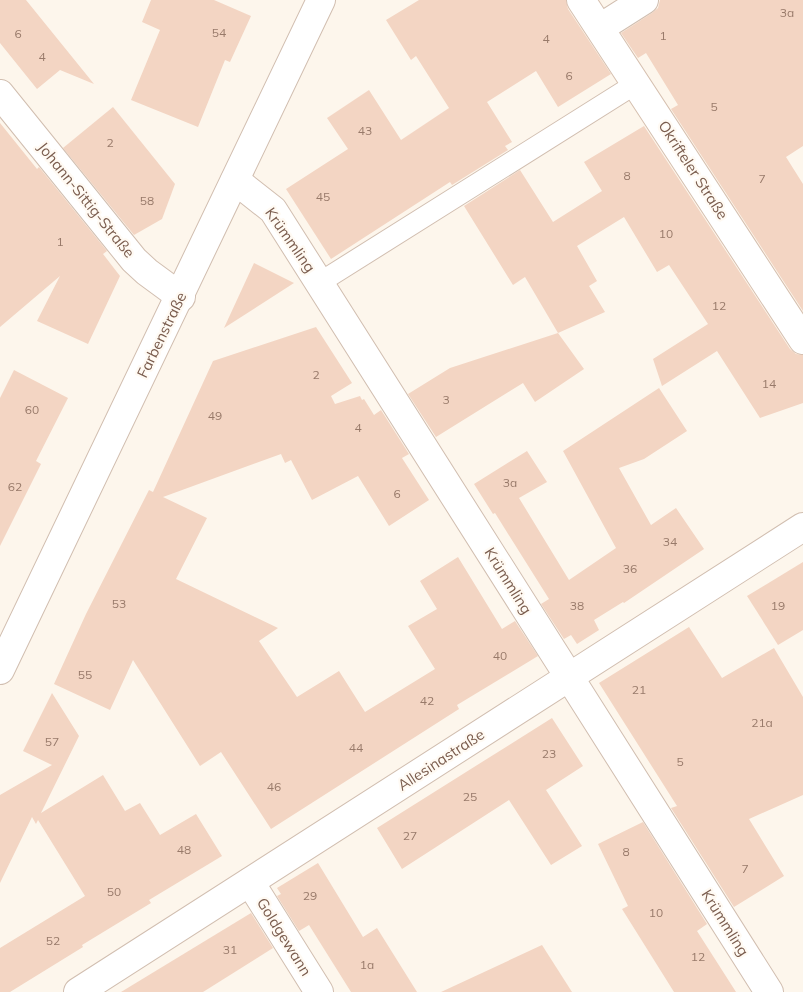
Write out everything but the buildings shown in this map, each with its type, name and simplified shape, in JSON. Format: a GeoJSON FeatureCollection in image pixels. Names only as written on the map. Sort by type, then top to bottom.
{"type":"FeatureCollection","features":[{"type":"Feature","properties":{"kind":"street","name":"Farbenstraße"},"geometry":{"type":"LineString","coordinates":[[0,670],[7,640],[181,297],[321,0]]}},
{"type":"Feature","properties":{"kind":"street","name":"Okrifteler Straße"},"geometry":{"type":"LineString","coordinates":[[581,0],[637,83],[803,340]]}},
{"type":"Feature","properties":{"kind":"street"},"geometry":{"type":"LineString","coordinates":[[600,28],[644,0]]}},
{"type":"Feature","properties":{"kind":"street","name":"Johann-Sittig-Straße"},"geometry":{"type":"LineString","coordinates":[[0,94],[134,260],[146,272],[181,297]]}},
{"type":"Feature","properties":{"kind":"street","name":"Krümmling"},"geometry":{"type":"LineString","coordinates":[[235,180],[273,210],[770,992]]}},
{"type":"Feature","properties":{"kind":"street","name":"Allesinastraße"},"geometry":{"type":"LineString","coordinates":[[78,992],[803,527]]}},
{"type":"Feature","properties":{"kind":"street","name":"Goldgewann"},"geometry":{"type":"LineString","coordinates":[[250,882],[319,992]]}},
{"type":"Feature","properties":{"kind":"lane"},"geometry":{"type":"LineString","coordinates":[[319,283],[637,83]]}}]}
